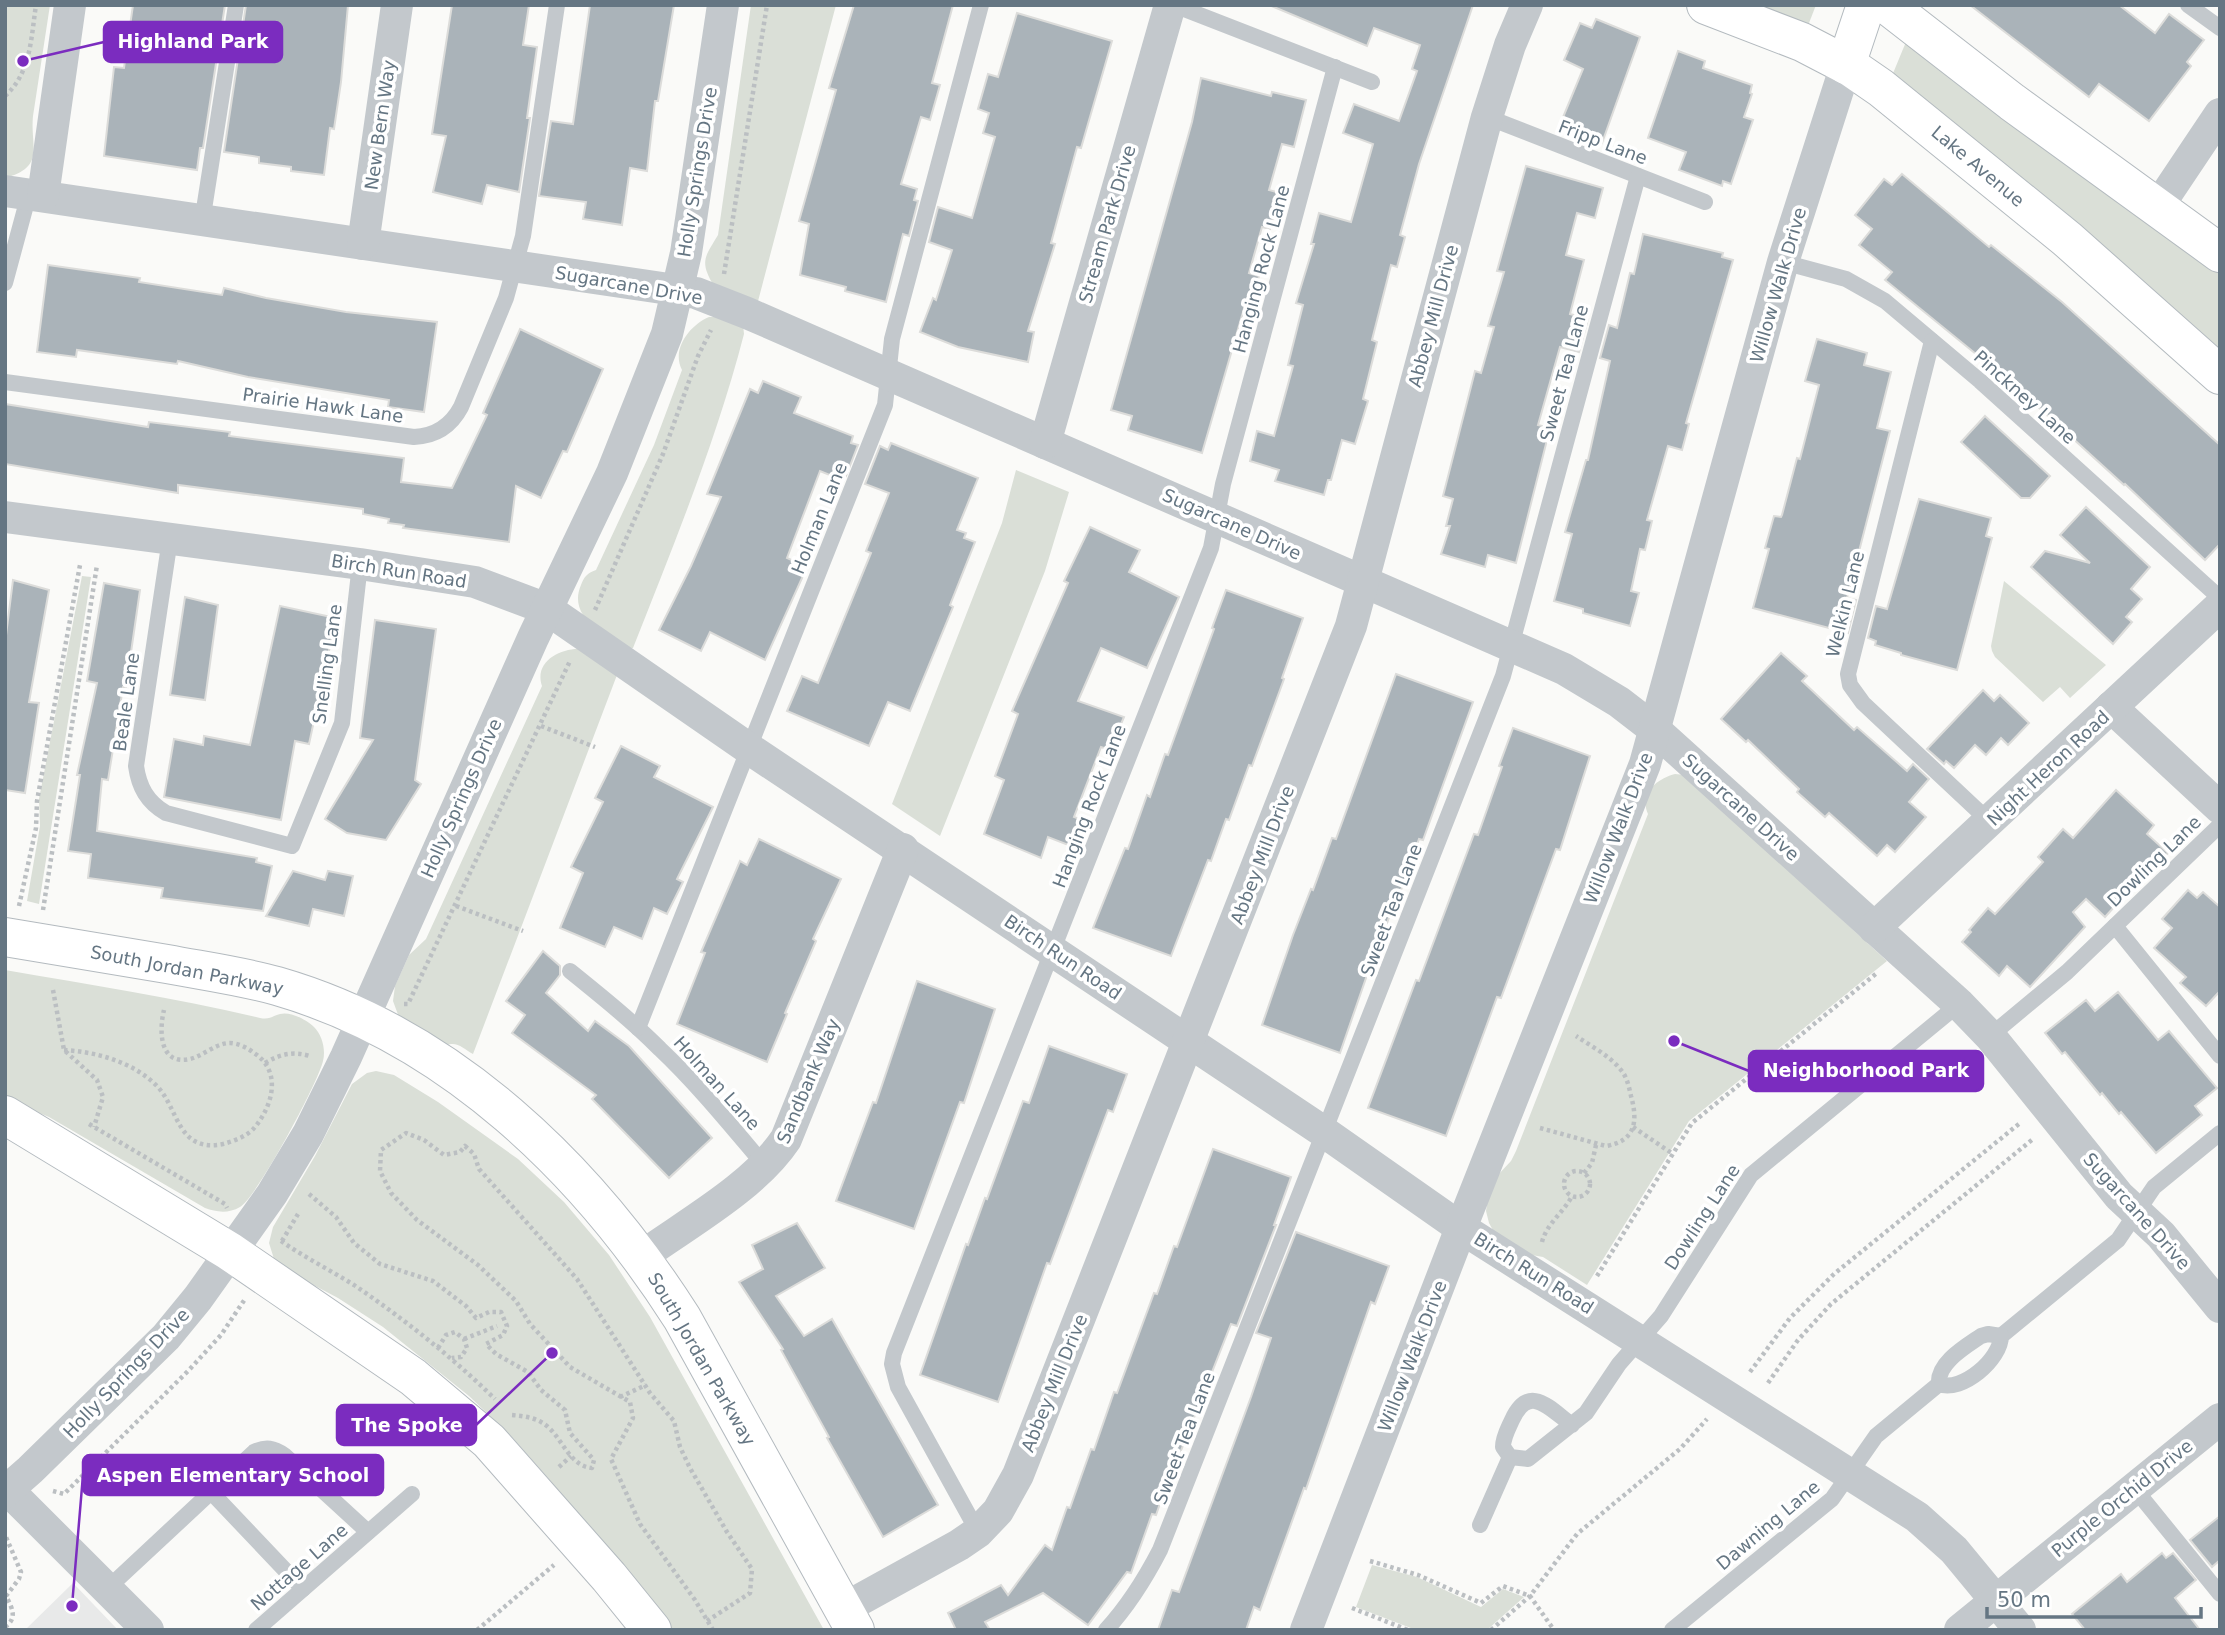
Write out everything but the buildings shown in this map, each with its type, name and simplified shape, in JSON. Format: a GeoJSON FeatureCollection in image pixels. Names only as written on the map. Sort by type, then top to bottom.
{"type":"FeatureCollection","features":[{"type":"Feature","properties":{"kind":"street"},"geometry":{"type":"LineString","coordinates":[[26,194],[70,5]]}},
{"type":"Feature","properties":{"kind":"street","name":"New Bern Way"},"geometry":{"type":"LineString","coordinates":[[363,244],[397,5]]}},
{"type":"Feature","properties":{"kind":"street","name":"Holly Springs Drive"},"geometry":{"type":"LineString","coordinates":[[7,1489],[166,1337],[261,1211],[308,1134],[547,608],[612,473],[667,334],[686,253],[723,5]]}},
{"type":"Feature","properties":{"kind":"street","name":"Stream Park Drive"},"geometry":{"type":"LineString","coordinates":[[1045,443],[1172,5]]}},
{"type":"Feature","properties":{"kind":"street","name":"Abbey Mill Drive"},"geometry":{"type":"LineString","coordinates":[[849,1619],[978,1532],[998,1511],[1018,1475],[1351,626],[1487,117],[1510,45],[1527,5]]}},
{"type":"Feature","properties":{"kind":"street","name":"Lake Avenue"},"geometry":{"type":"LineString","coordinates":[[1706,5],[1802,42],[1846,65],[1906,107],[2056,230],[2220,375]]}},
{"type":"Feature","properties":{"kind":"street","name":"Willow Walk Drive"},"geometry":{"type":"LineString","coordinates":[[1306,1630],[1461,1228],[1645,764],[1783,262],[1866,5]]}},
{"type":"Feature","properties":{"kind":"street"},"geometry":{"type":"LineString","coordinates":[[1887,5],[2220,253]]}},
{"type":"Feature","properties":{"kind":"street"},"geometry":{"type":"LineString","coordinates":[[2157,208],[2220,114]]}},
{"type":"Feature","properties":{"kind":"street","name":"Sugarcane Drive"},"geometry":{"type":"LineString","coordinates":[[26,194],[696,293],[1511,645],[1592,685],[1654,729],[1959,1004],[1990,1036],[2119,1196],[2169,1245],[2220,1307]]}},
{"type":"Feature","properties":{"kind":"street","name":"Birch Run Road"},"geometry":{"type":"LineString","coordinates":[[5,518],[360,564],[475,582],[509,597],[547,608],[748,747],[1324,1132],[1461,1228],[1917,1517],[1936,1532],[1971,1568],[2020,1630]]}},
{"type":"Feature","properties":{"kind":"street","name":"Night Heron Road"},"geometry":{"type":"LineString","coordinates":[[1874,928],[2220,606]]}},
{"type":"Feature","properties":{"kind":"street"},"geometry":{"type":"LineString","coordinates":[[2111,707],[2220,808]]}},
{"type":"Feature","properties":{"kind":"street","name":"Sandbank Way"},"geometry":{"type":"LineString","coordinates":[[641,1257],[742,1185],[765,1166],[780,1147],[794,1121],[903,849]]}},
{"type":"Feature","properties":{"kind":"street","name":"South Jordan Parkway"},"geometry":{"type":"LineString","coordinates":[[12,921],[308,996],[362,1020],[447,1068],[516,1121],[590,1193],[641,1257],[682,1318],[849,1619]]}},
{"type":"Feature","properties":{"kind":"street"},"geometry":{"type":"LineString","coordinates":[[5,1115],[229,1251],[413,1377],[489,1441],[652,1630]]}},
{"type":"Feature","properties":{"kind":"street","name":"Purple Orchid Drive"},"geometry":{"type":"LineString","coordinates":[[1959,1630],[2220,1419]]}},
{"type":"Feature","properties":{"kind":"street"},"geometry":{"type":"LineString","coordinates":[[7,1489],[148,1630]]}},
{"type":"Feature","properties":{"kind":"lane"},"geometry":{"type":"LineString","coordinates":[[202,222],[236,5]]}},
{"type":"Feature","properties":{"kind":"lane","name":"Prairie Hawk Lane"},"geometry":{"type":"LineString","coordinates":[[5,382],[414,437],[442,429],[456,416],[506,298],[515,266],[523,236],[558,5]]}},
{"type":"Feature","properties":{"kind":"lane","name":"Holman Lane"},"geometry":{"type":"LineString","coordinates":[[638,1028],[884,405],[892,339],[981,5]]}},
{"type":"Feature","properties":{"kind":"lane"},"geometry":{"type":"LineString","coordinates":[[1172,5],[1372,82]]}},
{"type":"Feature","properties":{"kind":"lane"},"geometry":{"type":"LineString","coordinates":[[2188,5],[2220,28]]}},
{"type":"Feature","properties":{"kind":"lane","name":"Hanging Rock Lane"},"geometry":{"type":"LineString","coordinates":[[978,1532],[898,1387],[892,1364],[894,1353],[1211,548],[1223,484],[1335,67]]}},
{"type":"Feature","properties":{"kind":"lane","name":"Fripp Lane"},"geometry":{"type":"LineString","coordinates":[[1487,117],[1705,202]]}},
{"type":"Feature","properties":{"kind":"lane","name":"Sweet Tea Lane"},"geometry":{"type":"LineString","coordinates":[[1111,1629],[1147,1575],[1160,1550],[1503,676],[1638,176]]}},
{"type":"Feature","properties":{"kind":"lane"},"geometry":{"type":"LineString","coordinates":[[5,283],[26,194]]}},
{"type":"Feature","properties":{"kind":"lane","name":"Pinckney Lane"},"geometry":{"type":"LineString","coordinates":[[1783,262],[1846,279],[1885,301],[1980,381],[2220,598]]}},
{"type":"Feature","properties":{"kind":"lane","name":"Welkin Lane"},"geometry":{"type":"LineString","coordinates":[[1932,341],[1848,674],[1850,685],[1863,703],[1990,822]]}},
{"type":"Feature","properties":{"kind":"lane","name":"Beale Lane"},"geometry":{"type":"LineString","coordinates":[[170,539],[136,766],[138,780],[150,801],[166,813],[292,846]]}},
{"type":"Feature","properties":{"kind":"lane","name":"Snelling Lane"},"geometry":{"type":"LineString","coordinates":[[292,846],[342,723],[360,564]]}},
{"type":"Feature","properties":{"kind":"lane","name":"Dowling Lane"},"geometry":{"type":"LineString","coordinates":[[1990,1036],[2047,990],[2220,825]]}},
{"type":"Feature","properties":{"kind":"lane"},"geometry":{"type":"LineString","coordinates":[[2115,926],[2220,1056]]}},
{"type":"Feature","properties":{"kind":"lane","name":"Holman Lane"},"geometry":{"type":"LineString","coordinates":[[570,971],[638,1028],[698,1088],[765,1166]]}},
{"type":"Feature","properties":{"kind":"lane","name":"Dowling Lane"},"geometry":{"type":"LineString","coordinates":[[1510,1457],[1528,1459],[1586,1413],[1619,1364],[1661,1316],[1751,1175],[1959,1004]]}},
{"type":"Feature","properties":{"kind":"lane","name":"Dawning Lane"},"geometry":{"type":"LineString","coordinates":[[1672,1630],[1832,1499],[1876,1436],[1939,1384],[1943,1367],[1975,1340],[1988,1334],[2001,1336],[2118,1240],[2154,1187],[2220,1133]]}},
{"type":"Feature","properties":{"kind":"lane","name":"Dawning Lane"},"geometry":{"type":"LineString","coordinates":[[1939,1384],[1951,1387],[1963,1382],[1995,1356],[2001,1336]]}},
{"type":"Feature","properties":{"kind":"lane"},"geometry":{"type":"LineString","coordinates":[[1480,1525],[1510,1457],[1503,1447],[1503,1441],[1522,1403],[1536,1400],[1572,1425]]}},
{"type":"Feature","properties":{"kind":"lane","name":"Nottage Lane"},"geometry":{"type":"LineString","coordinates":[[211,1492],[254,1452],[269,1448],[284,1455],[368,1532]]}},
{"type":"Feature","properties":{"kind":"lane"},"geometry":{"type":"LineString","coordinates":[[2134,1488],[2220,1594]]}},
{"type":"Feature","properties":{"kind":"lane"},"geometry":{"type":"LineString","coordinates":[[108,1588],[211,1492],[303,1588]]}},
{"type":"Feature","properties":{"kind":"lane","name":"Nottage Lane"},"geometry":{"type":"LineString","coordinates":[[256,1630],[412,1494]]}},
{"type":"Feature","properties":{"kind":"path"},"geometry":{"type":"LineString","coordinates":[[5,96],[19,80],[27,63],[36,5]]}},
{"type":"Feature","properties":{"kind":"path"},"geometry":{"type":"LineString","coordinates":[[12,921],[36,828],[37,801],[80,565]]}},
{"type":"Feature","properties":{"kind":"path"},"geometry":{"type":"LineString","coordinates":[[43,910],[97,565]]}},
{"type":"Feature","properties":{"kind":"path"},"geometry":{"type":"LineString","coordinates":[[541,726],[595,747]]}},
{"type":"Feature","properties":{"kind":"path"},"geometry":{"type":"LineString","coordinates":[[456,906],[523,932]]}},
{"type":"Feature","properties":{"kind":"path"},"geometry":{"type":"LineString","coordinates":[[1597,1276],[1692,1123],[1877,973]]}},
{"type":"Feature","properties":{"kind":"path"},"geometry":{"type":"LineString","coordinates":[[53,990],[64,1050],[97,1080],[103,1097],[94,1126]]}},
{"type":"Feature","properties":{"kind":"path"},"geometry":{"type":"LineString","coordinates":[[64,1050],[108,1058],[136,1069],[158,1087],[187,1136],[201,1143],[215,1145],[242,1137],[253,1130],[271,1101],[273,1082],[265,1062],[246,1048],[229,1043],[191,1059],[178,1059],[166,1050],[160,1038],[159,1028],[164,1010]]}},
{"type":"Feature","properties":{"kind":"path"},"geometry":{"type":"LineString","coordinates":[[1540,1128],[1596,1145],[1616,1144],[1625,1139],[1633,1127],[1635,1110],[1622,1070],[1576,1036]]}},
{"type":"Feature","properties":{"kind":"path"},"geometry":{"type":"LineString","coordinates":[[265,1062],[277,1056],[297,1052],[310,1056]]}},
{"type":"Feature","properties":{"kind":"path"},"geometry":{"type":"LineString","coordinates":[[1750,1372],[1790,1318],[1834,1274],[2020,1123]]}},
{"type":"Feature","properties":{"kind":"path"},"geometry":{"type":"LineString","coordinates":[[1633,1127],[1673,1154]]}},
{"type":"Feature","properties":{"kind":"path"},"geometry":{"type":"LineString","coordinates":[[707,1621],[750,1593],[752,1569],[690,1468],[680,1447],[674,1421],[646,1385],[577,1279],[480,1169],[474,1154],[465,1146],[460,1152],[444,1155],[424,1140],[406,1133],[382,1150],[380,1171],[391,1193],[418,1220],[478,1265],[516,1301],[530,1324],[570,1367],[630,1402],[633,1418],[611,1459],[640,1524],[713,1630]]}},
{"type":"Feature","properties":{"kind":"path"},"geometry":{"type":"LineString","coordinates":[[1768,1383],[1798,1340],[1831,1304],[2033,1139]]}},
{"type":"Feature","properties":{"kind":"path"},"geometry":{"type":"LineString","coordinates":[[1584,1173],[1592,1163],[1596,1145]]}},
{"type":"Feature","properties":{"kind":"path"},"geometry":{"type":"LineString","coordinates":[[1579,1170],[1589,1177],[1589,1189],[1579,1197],[1573,1196],[1567,1192],[1564,1180],[1572,1171],[1579,1170]]}},
{"type":"Feature","properties":{"kind":"path"},"geometry":{"type":"LineString","coordinates":[[309,1194],[336,1217],[354,1243],[380,1264],[433,1282],[466,1306],[476,1318],[489,1312],[501,1312],[507,1326],[503,1335],[486,1344],[496,1354],[528,1372],[541,1390],[565,1410],[570,1433],[594,1460],[592,1468],[584,1467],[549,1428],[537,1420],[511,1415]]}},
{"type":"Feature","properties":{"kind":"path"},"geometry":{"type":"LineString","coordinates":[[1542,1242],[1548,1228],[1573,1196]]}},
{"type":"Feature","properties":{"kind":"path"},"geometry":{"type":"LineString","coordinates":[[47,1490],[64,1494],[189,1370],[220,1335],[252,1290]]}},
{"type":"Feature","properties":{"kind":"path"},"geometry":{"type":"LineString","coordinates":[[464,1339],[497,1326]]}},
{"type":"Feature","properties":{"kind":"path"},"geometry":{"type":"LineString","coordinates":[[438,1348],[446,1335],[455,1332],[464,1339],[467,1348],[461,1357],[451,1359]]}},
{"type":"Feature","properties":{"kind":"path"},"geometry":{"type":"LineString","coordinates":[[620,1397],[646,1385]]}},
{"type":"Feature","properties":{"kind":"path"},"geometry":{"type":"LineString","coordinates":[[1491,1630],[1530,1596],[1577,1534],[1681,1449],[1707,1419]]}},
{"type":"Feature","properties":{"kind":"path"},"geometry":{"type":"LineString","coordinates":[[559,1467],[571,1455]]}},
{"type":"Feature","properties":{"kind":"path"},"geometry":{"type":"LineString","coordinates":[[5,1627],[13,1620],[14,1612],[6,1596],[19,1579],[20,1572],[6,1537]]}},
{"type":"Feature","properties":{"kind":"path"},"geometry":{"type":"LineString","coordinates":[[1370,1561],[1419,1574],[1481,1603],[1503,1586],[1530,1596],[1554,1630]]}},
{"type":"Feature","properties":{"kind":"path"},"geometry":{"type":"LineString","coordinates":[[477,1630],[556,1562]]}},
{"type":"Feature","properties":{"kind":"path"},"geometry":{"type":"LineString","coordinates":[[1352,1608],[1408,1630]]}},
{"type":"Feature","properties":{"kind":"shaded area"},"geometry":{"type":"Polygon","coordinates":[[[5,5],[50,5],[33,116],[31,162],[18,173],[5,178],[5,5]]]}},
{"type":"Feature","properties":{"kind":"shaded area"},"geometry":{"type":"Polygon","coordinates":[[[751,5],[836,5],[757,305],[714,286],[705,265],[707,254],[718,235],[751,5]]]}},
{"type":"Feature","properties":{"kind":"shaded area"},"geometry":{"type":"Polygon","coordinates":[[[1722,5],[1816,5],[1804,36],[1722,5]]]}},
{"type":"Feature","properties":{"kind":"shaded area"},"geometry":{"type":"Polygon","coordinates":[[[1908,37],[2220,269],[2220,364],[1889,83],[1908,37]]]}},
{"type":"Feature","properties":{"kind":"shaded area"},"geometry":{"type":"Polygon","coordinates":[[[709,317],[743,324],[744,334],[721,414],[693,492],[633,648],[626,650],[590,624],[579,606],[578,596],[585,578],[596,570],[654,445],[682,370],[679,354],[684,339],[695,326],[709,317]]]}},
{"type":"Feature","properties":{"kind":"shaded area"},"geometry":{"type":"Polygon","coordinates":[[[1016,470],[1069,492],[1045,571],[940,836],[892,804],[1002,523],[1016,470]]]}},
{"type":"Feature","properties":{"kind":"shaded area"},"geometry":{"type":"Polygon","coordinates":[[[82,576],[91,577],[39,904],[27,901],[40,826],[39,799],[82,576]]]}},
{"type":"Feature","properties":{"kind":"shaded area"},"geometry":{"type":"Polygon","coordinates":[[[2004,581],[2106,665],[2070,698],[2060,687],[2043,702],[1995,657],[1991,646],[2004,581]]]}},
{"type":"Feature","properties":{"kind":"shaded area"},"geometry":{"type":"Polygon","coordinates":[[[578,649],[617,675],[473,1054],[456,1044],[445,1046],[400,1020],[393,1001],[395,986],[409,955],[426,939],[542,686],[541,671],[556,655],[578,649]]]}},
{"type":"Feature","properties":{"kind":"shaded area"},"geometry":{"type":"Polygon","coordinates":[[[1675,774],[1685,775],[1887,961],[1689,1121],[1587,1285],[1543,1257],[1526,1254],[1495,1234],[1486,1211],[1488,1198],[1497,1176],[1516,1151],[1648,814],[1648,794],[1661,780],[1675,774]]]}},
{"type":"Feature","properties":{"kind":"shaded area"},"geometry":{"type":"Polygon","coordinates":[[[5,970],[260,1018],[289,1014],[314,1027],[324,1047],[319,1073],[286,1138],[248,1199],[231,1211],[205,1208],[49,1117],[5,1099],[5,970]]]}},
{"type":"Feature","properties":{"kind":"shaded area"},"geometry":{"type":"Polygon","coordinates":[[[376,1071],[394,1075],[438,1102],[518,1159],[564,1202],[609,1255],[650,1317],[824,1630],[670,1630],[548,1478],[510,1435],[469,1396],[383,1327],[338,1298],[287,1271],[274,1259],[269,1243],[273,1227],[315,1156],[352,1084],[367,1073],[376,1071]]]}},
{"type":"Feature","properties":{"kind":"shaded area"},"geometry":{"type":"Polygon","coordinates":[[[1372,1565],[1417,1577],[1481,1607],[1503,1589],[1524,1597],[1487,1630],[1416,1630],[1356,1607],[1372,1565]]]}},
{"type":"Feature","properties":{"kind":"shaded area"},"geometry":{"type":"Polygon","coordinates":[[[73,1583],[118,1630],[25,1630],[73,1583]]]}},
{"type":"Feature","properties":{"kind":"place","name":"Highland Park"},"geometry":{"type":"Point","coordinates":[23,61]}},
{"type":"Feature","properties":{"kind":"place","name":"Neighborhood Park"},"geometry":{"type":"Point","coordinates":[1674,1041]}},
{"type":"Feature","properties":{"kind":"place","name":"The Spoke"},"geometry":{"type":"Point","coordinates":[552,1353]}},
{"type":"Feature","properties":{"kind":"place","name":"Aspen Elementary School"},"geometry":{"type":"Point","coordinates":[72,1606]}}]}
